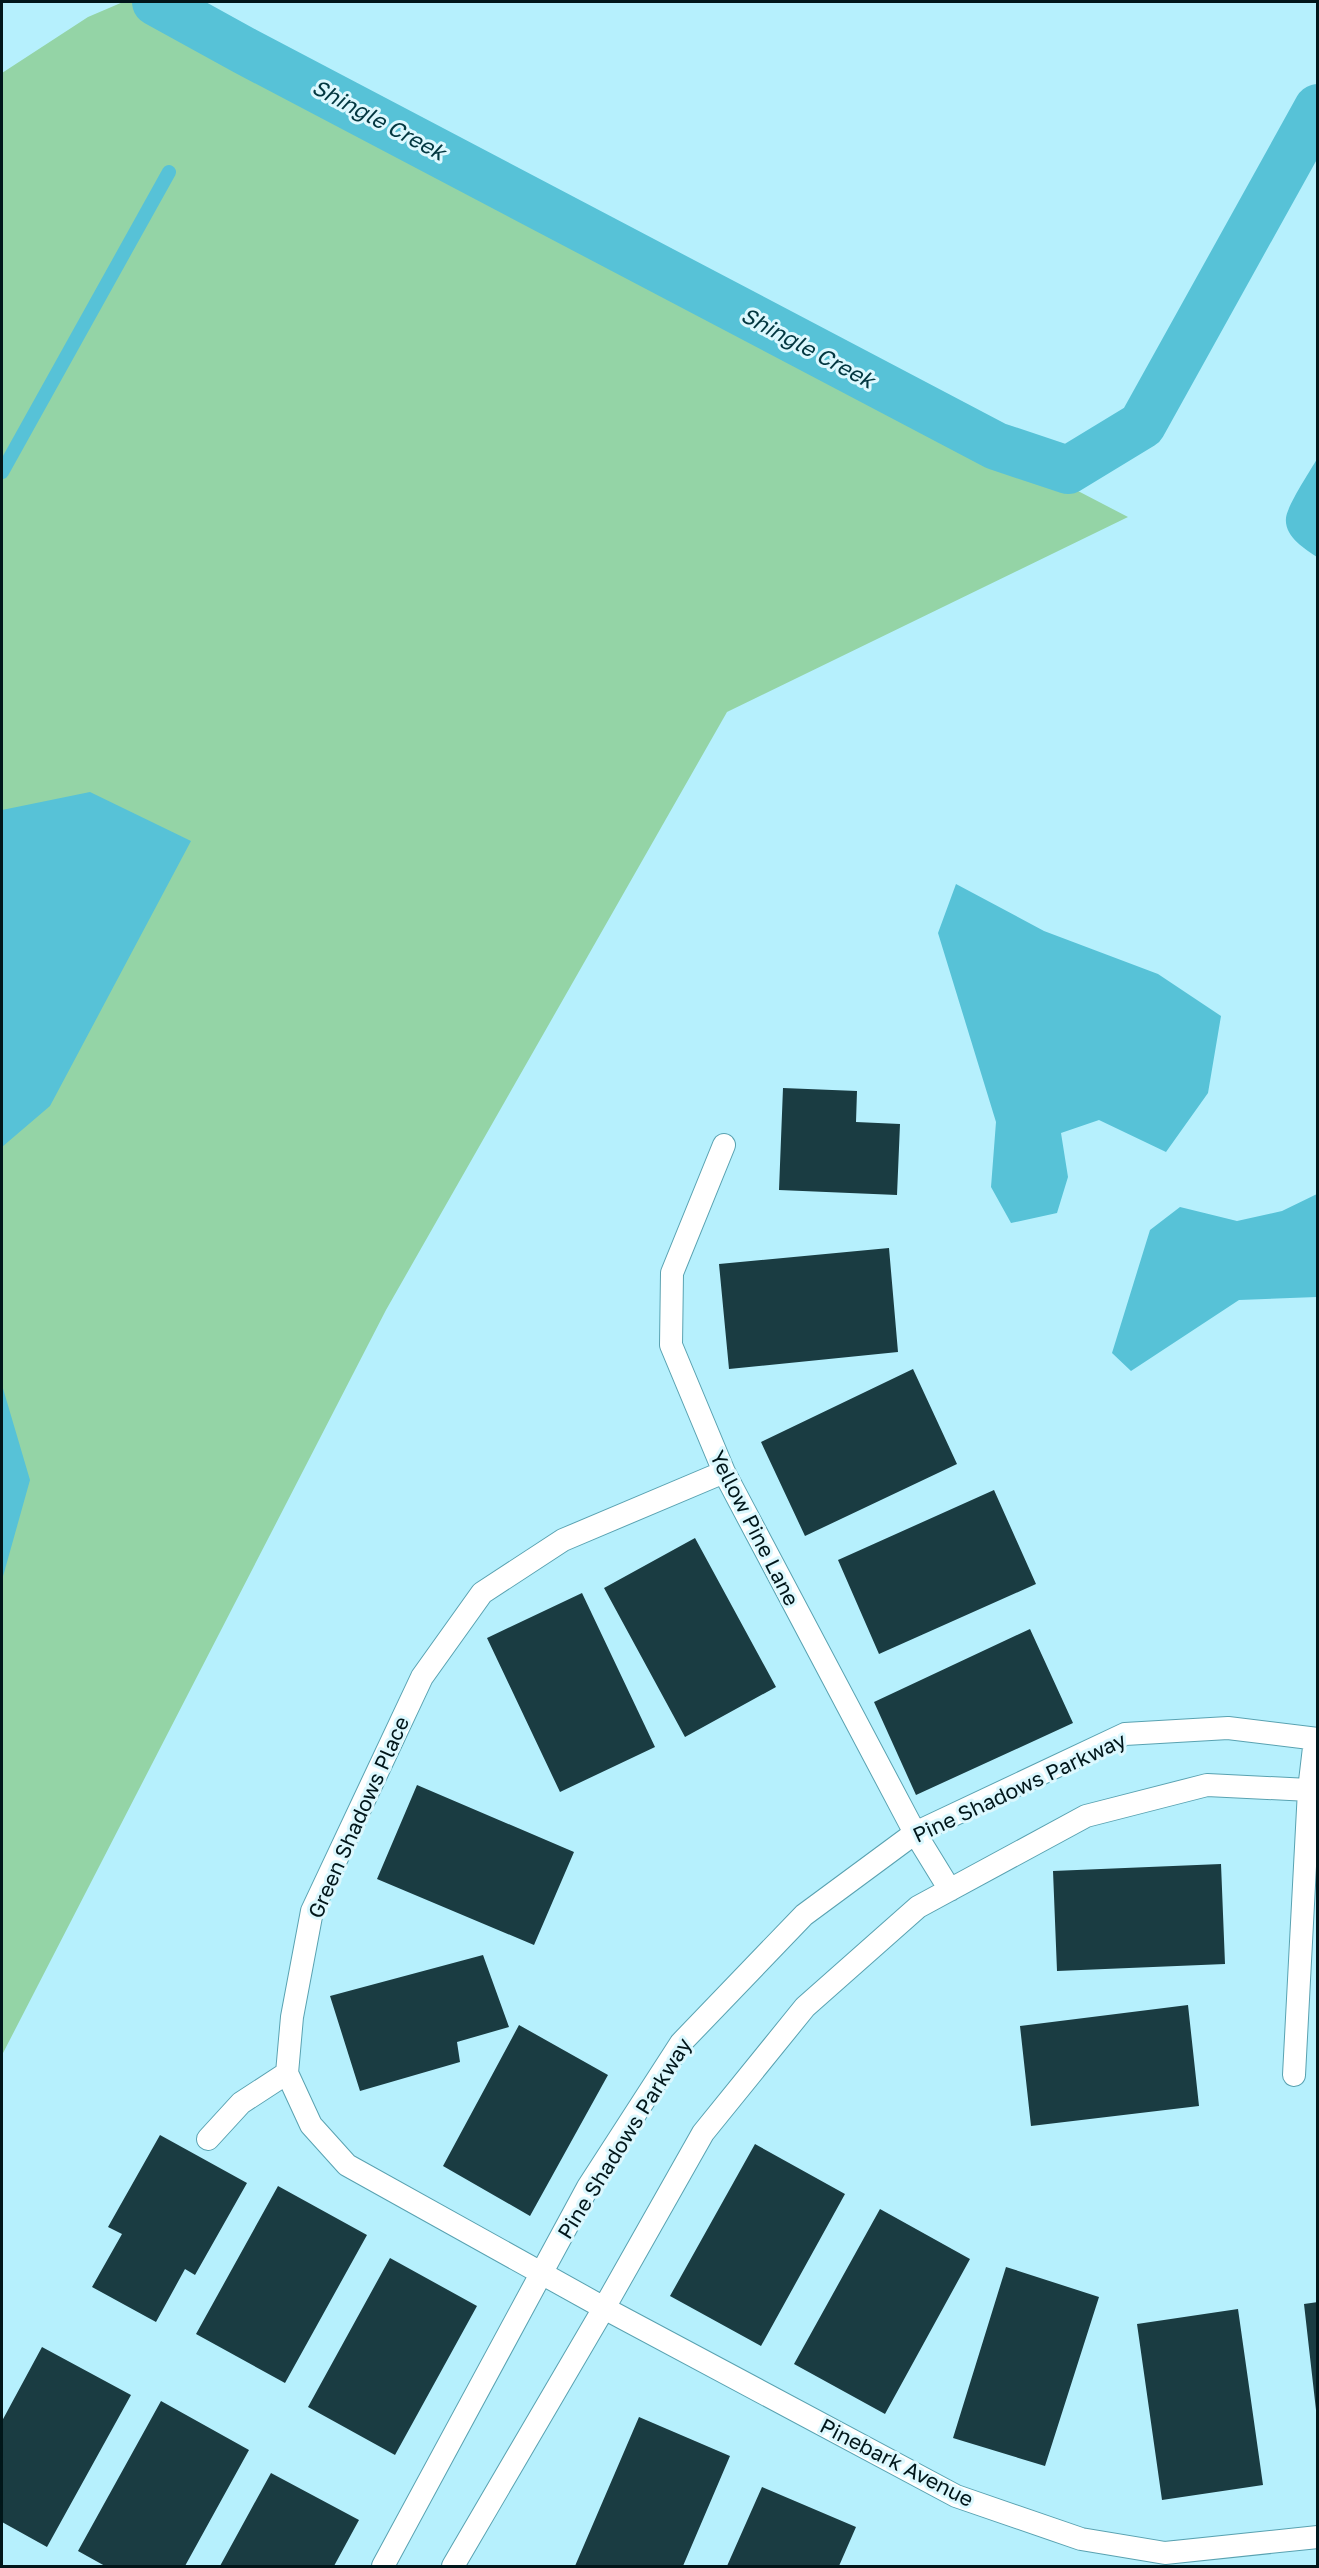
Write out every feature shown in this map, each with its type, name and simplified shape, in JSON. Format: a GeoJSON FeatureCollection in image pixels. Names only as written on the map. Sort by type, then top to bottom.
{"type":"FeatureCollection","features":[{"type":"Feature","properties":{"kind":"lane","name":"Yellow Pine Lane"},"geometry":{"type":"LineString","coordinates":[[724,1145],[672,1273],[671,1345],[724,1472],[915,1833],[950,1890]]}},
{"type":"Feature","properties":{"kind":"lane","name":"Green Shadows Place"},"geometry":{"type":"LineString","coordinates":[[541,2272],[347,2165],[310,2125],[287,2073],[292,2017],[312,1911],[422,1677],[482,1593],[563,1540],[724,1472]]}},
{"type":"Feature","properties":{"kind":"lane","name":"Pine Shadows Parkway"},"geometry":{"type":"LineString","coordinates":[[383,2566],[588,2187],[681,2043],[804,1915],[915,1833],[1125,1734],[1228,1728],[1316,1739]]}},
{"type":"Feature","properties":{"kind":"lane"},"geometry":{"type":"LineString","coordinates":[[1294,2076],[1316,1739]]}},
{"type":"Feature","properties":{"kind":"lane"},"geometry":{"type":"LineString","coordinates":[[453,2566],[703,2133],[805,2007],[918,1907],[1086,1816],[1207,1785],[1313,1791]]}},
{"type":"Feature","properties":{"kind":"lane"},"geometry":{"type":"LineString","coordinates":[[208,2139],[241,2103],[287,2073]]}},
{"type":"Feature","properties":{"kind":"lane","name":"Pinebark Avenue"},"geometry":{"type":"LineString","coordinates":[[541,2272],[956,2496],[1082,2540],[1165,2553],[1317,2537]]}},
{"type":"Feature","properties":{"kind":"green space"},"geometry":{"type":"Polygon","coordinates":[[[123,2],[138,2],[1128,517],[727,712],[386,1310],[2,2055],[2,73],[88,17],[123,2]]]}},
{"type":"Feature","properties":{"kind":"water"},"geometry":{"type":"Polygon","coordinates":[[[1317,459],[1318,557],[1301,546],[1288,531],[1286,525],[1287,513],[1294,497],[1317,459]]]}},
{"type":"Feature","properties":{"kind":"water"},"geometry":{"type":"Polygon","coordinates":[[[90,792],[191,841],[50,1106],[2,1147],[2,810],[90,792]]]}},
{"type":"Feature","properties":{"kind":"water"},"geometry":{"type":"Polygon","coordinates":[[[956,884],[1044,931],[1158,974],[1221,1016],[1208,1093],[1166,1152],[1099,1120],[1061,1133],[1068,1177],[1057,1213],[1011,1223],[991,1187],[996,1122],[938,933],[956,884]]]}},
{"type":"Feature","properties":{"kind":"water"},"geometry":{"type":"Polygon","coordinates":[[[1317,1194],[1317,1297],[1239,1300],[1131,1371],[1112,1353],[1150,1230],[1180,1207],[1237,1221],[1282,1211],[1317,1194]]]}},
{"type":"Feature","properties":{"kind":"water"},"geometry":{"type":"Polygon","coordinates":[[[2,1385],[30,1480],[2,1580],[2,1385]]]}},
{"type":"Feature","properties":{"kind":"building"},"geometry":{"type":"Polygon","coordinates":[[[783,1088],[857,1091],[856,1122],[900,1124],[897,1195],[779,1190],[783,1088]]]}},
{"type":"Feature","properties":{"kind":"building"},"geometry":{"type":"Polygon","coordinates":[[[889,1248],[898,1352],[729,1369],[719,1264],[889,1248]]]}},
{"type":"Feature","properties":{"kind":"building"},"geometry":{"type":"Polygon","coordinates":[[[913,1369],[957,1464],[805,1536],[761,1442],[913,1369]]]}},
{"type":"Feature","properties":{"kind":"building"},"geometry":{"type":"Polygon","coordinates":[[[994,1490],[1036,1584],[879,1654],[838,1560],[994,1490]]]}},
{"type":"Feature","properties":{"kind":"building"},"geometry":{"type":"Polygon","coordinates":[[[695,1538],[776,1687],[685,1737],[604,1588],[695,1538]]]}},
{"type":"Feature","properties":{"kind":"building"},"geometry":{"type":"Polygon","coordinates":[[[582,1593],[655,1747],[560,1792],[487,1638],[582,1593]]]}},
{"type":"Feature","properties":{"kind":"building"},"geometry":{"type":"Polygon","coordinates":[[[1030,1629],[1073,1723],[916,1795],[874,1702],[1030,1629]]]}},
{"type":"Feature","properties":{"kind":"building"},"geometry":{"type":"Polygon","coordinates":[[[417,1785],[574,1852],[534,1945],[377,1879],[417,1785]]]}},
{"type":"Feature","properties":{"kind":"building"},"geometry":{"type":"Polygon","coordinates":[[[1221,1864],[1225,1964],[1057,1971],[1053,1871],[1221,1864]]]}},
{"type":"Feature","properties":{"kind":"building"},"geometry":{"type":"Polygon","coordinates":[[[483,1955],[509,2027],[457,2042],[460,2062],[360,2091],[330,1996],[483,1955]]]}},
{"type":"Feature","properties":{"kind":"building"},"geometry":{"type":"Polygon","coordinates":[[[1188,2005],[1199,2106],[1031,2126],[1020,2026],[1188,2005]]]}},
{"type":"Feature","properties":{"kind":"building"},"geometry":{"type":"Polygon","coordinates":[[[519,2025],[608,2075],[530,2216],[443,2166],[519,2025]]]}},
{"type":"Feature","properties":{"kind":"building"},"geometry":{"type":"Polygon","coordinates":[[[160,2135],[247,2183],[195,2275],[185,2269],[156,2322],[92,2287],[122,2234],[108,2227],[160,2135]]]}},
{"type":"Feature","properties":{"kind":"building"},"geometry":{"type":"Polygon","coordinates":[[[755,2144],[845,2194],[761,2346],[670,2296],[755,2144]]]}},
{"type":"Feature","properties":{"kind":"building"},"geometry":{"type":"Polygon","coordinates":[[[278,2186],[367,2235],[285,2383],[196,2334],[278,2186]]]}},
{"type":"Feature","properties":{"kind":"building"},"geometry":{"type":"Polygon","coordinates":[[[880,2209],[970,2259],[885,2414],[794,2364],[880,2209]]]}},
{"type":"Feature","properties":{"kind":"building"},"geometry":{"type":"Polygon","coordinates":[[[390,2258],[477,2306],[395,2455],[308,2407],[390,2258]]]}},
{"type":"Feature","properties":{"kind":"building"},"geometry":{"type":"Polygon","coordinates":[[[1006,2267],[1099,2297],[1045,2466],[953,2438],[1006,2267]]]}},
{"type":"Feature","properties":{"kind":"building"},"geometry":{"type":"Polygon","coordinates":[[[1318,2302],[1318,2410],[1316,2410],[1304,2304],[1318,2302]]]}},
{"type":"Feature","properties":{"kind":"building"},"geometry":{"type":"Polygon","coordinates":[[[1238,2309],[1263,2485],[1162,2500],[1137,2324],[1238,2309]]]}},
{"type":"Feature","properties":{"kind":"building"},"geometry":{"type":"Polygon","coordinates":[[[42,2347],[131,2395],[47,2547],[2,2522],[2,2421],[42,2347]]]}},
{"type":"Feature","properties":{"kind":"building"},"geometry":{"type":"Polygon","coordinates":[[[161,2401],[249,2450],[185,2566],[105,2566],[78,2551],[161,2401]]]}},
{"type":"Feature","properties":{"kind":"building"},"geometry":{"type":"Polygon","coordinates":[[[639,2417],[730,2456],[683,2566],[575,2566],[639,2417]]]}},
{"type":"Feature","properties":{"kind":"building"},"geometry":{"type":"Polygon","coordinates":[[[271,2473],[359,2520],[334,2566],[220,2566],[271,2473]]]}},
{"type":"Feature","properties":{"kind":"building"},"geometry":{"type":"Polygon","coordinates":[[[762,2487],[856,2527],[839,2566],[727,2566],[762,2487]]]}},
{"type":"Feature","properties":{"kind":"waterway","name":"Shingle Creek"},"geometry":{"type":"LineString","coordinates":[[156,2],[996,446],[1068,470],[1142,425],[1318,108]]}},
{"type":"Feature","properties":{"kind":"waterway"},"geometry":{"type":"LineString","coordinates":[[2,472],[169,172]]}}]}
